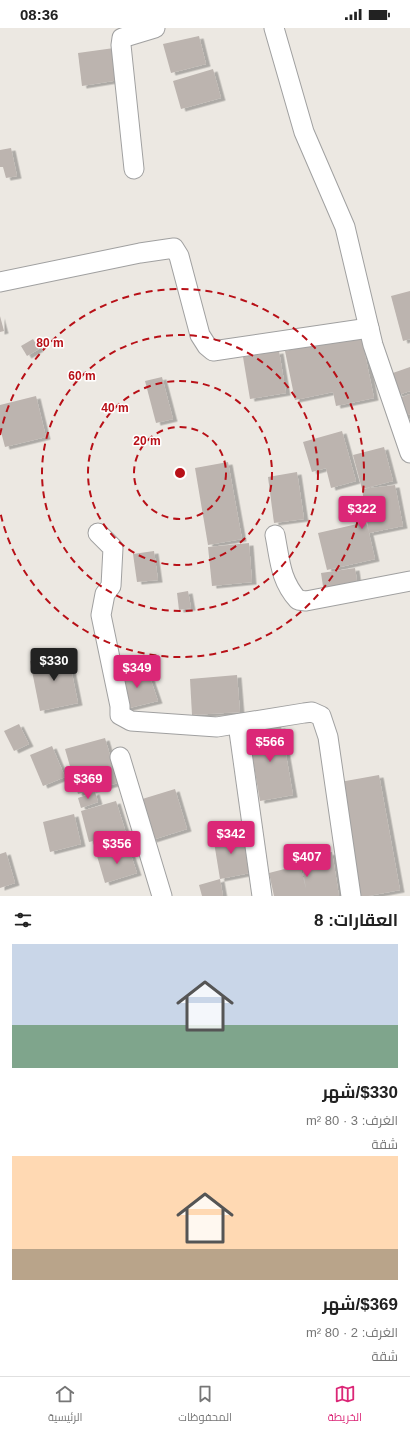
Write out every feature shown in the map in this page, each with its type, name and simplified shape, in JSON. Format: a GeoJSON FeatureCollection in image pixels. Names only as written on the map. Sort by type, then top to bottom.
{"type":"FeatureCollection","features":[{"type":"Feature","properties":{"kind":"street"},"geometry":{"type":"LineString","coordinates":[[134,169],[121,45],[122,38],[155,28]]}},
{"type":"Feature","properties":{"kind":"street"},"geometry":{"type":"LineString","coordinates":[[274,28],[304,132],[345,227],[373,345],[406,423],[410,453]]}},
{"type":"Feature","properties":{"kind":"street"},"geometry":{"type":"LineString","coordinates":[[0,282],[140,253],[174,248],[179,256],[200,335],[207,346],[213,351],[369,328]]}},
{"type":"Feature","properties":{"kind":"street"},"geometry":{"type":"LineString","coordinates":[[98,533],[113,548],[111,586],[105,594],[101,615],[120,706],[120,715],[131,721],[217,727],[312,712],[321,716],[328,737],[351,896]]}},
{"type":"Feature","properties":{"kind":"street"},"geometry":{"type":"LineString","coordinates":[[275,535],[281,571],[290,591],[298,600],[306,601],[410,581]]}},
{"type":"Feature","properties":{"kind":"street"},"geometry":{"type":"LineString","coordinates":[[238,724],[262,896]]}},
{"type":"Feature","properties":{"kind":"street"},"geometry":{"type":"LineString","coordinates":[[120,757],[162,896]]}},
{"type":"Feature","properties":{"kind":"building"},"geometry":{"type":"Polygon","coordinates":[[[199,36],[206,64],[171,73],[163,44],[199,36]]]}},
{"type":"Feature","properties":{"kind":"building"},"geometry":{"type":"Polygon","coordinates":[[[114,48],[119,80],[82,86],[78,53],[114,48]]]}},
{"type":"Feature","properties":{"kind":"building"},"geometry":{"type":"Polygon","coordinates":[[[213,69],[221,98],[181,109],[173,81],[213,69]]]}},
{"type":"Feature","properties":{"kind":"building"},"geometry":{"type":"Polygon","coordinates":[[[11,148],[17,176],[6,178],[3,167],[0,167],[0,150],[11,148]]]}},
{"type":"Feature","properties":{"kind":"building"},"geometry":{"type":"Polygon","coordinates":[[[410,291],[410,339],[403,341],[391,296],[410,291]]]}},
{"type":"Feature","properties":{"kind":"building"},"geometry":{"type":"Polygon","coordinates":[[[0,316],[4,331],[0,332],[0,316]]]}},
{"type":"Feature","properties":{"kind":"building"},"geometry":{"type":"Polygon","coordinates":[[[361,335],[374,398],[336,406],[333,392],[295,400],[285,351],[361,335]]]}},
{"type":"Feature","properties":{"kind":"building"},"geometry":{"type":"Polygon","coordinates":[[[33,339],[39,349],[27,356],[21,346],[33,339]]]}},
{"type":"Feature","properties":{"kind":"building"},"geometry":{"type":"Polygon","coordinates":[[[279,351],[286,393],[250,399],[243,357],[279,351]]]}},
{"type":"Feature","properties":{"kind":"building"},"geometry":{"type":"Polygon","coordinates":[[[410,367],[410,391],[398,395],[390,374],[410,367]]]}},
{"type":"Feature","properties":{"kind":"building"},"geometry":{"type":"Polygon","coordinates":[[[162,377],[173,419],[156,423],[145,381],[162,377]]]}},
{"type":"Feature","properties":{"kind":"building"},"geometry":{"type":"Polygon","coordinates":[[[410,394],[410,414],[404,417],[397,399],[410,394]]]}},
{"type":"Feature","properties":{"kind":"building"},"geometry":{"type":"Polygon","coordinates":[[[36,396],[46,437],[5,447],[0,428],[0,405],[36,396]]]}},
{"type":"Feature","properties":{"kind":"building"},"geometry":{"type":"Polygon","coordinates":[[[342,431],[356,481],[331,488],[326,468],[312,472],[303,442],[342,431]]]}},
{"type":"Feature","properties":{"kind":"building"},"geometry":{"type":"Polygon","coordinates":[[[384,447],[393,481],[362,489],[353,455],[384,447]]]}},
{"type":"Feature","properties":{"kind":"building"},"geometry":{"type":"Polygon","coordinates":[[[228,462],[242,539],[208,545],[195,468],[228,462]]]}},
{"type":"Feature","properties":{"kind":"building"},"geometry":{"type":"Polygon","coordinates":[[[297,472],[304,519],[274,523],[268,477],[297,472]]]}},
{"type":"Feature","properties":{"kind":"building"},"geometry":{"type":"Polygon","coordinates":[[[395,485],[403,526],[369,533],[362,489],[395,485]]]}},
{"type":"Feature","properties":{"kind":"building"},"geometry":{"type":"Polygon","coordinates":[[[366,522],[375,559],[327,570],[318,533],[366,522]]]}},
{"type":"Feature","properties":{"kind":"building"},"geometry":{"type":"Polygon","coordinates":[[[249,543],[252,582],[212,586],[208,547],[249,543]]]}},
{"type":"Feature","properties":{"kind":"building"},"geometry":{"type":"Polygon","coordinates":[[[154,551],[158,580],[137,582],[133,554],[154,551]]]}},
{"type":"Feature","properties":{"kind":"building"},"geometry":{"type":"Polygon","coordinates":[[[355,568],[358,588],[324,593],[321,573],[355,568]]]}},
{"type":"Feature","properties":{"kind":"building"},"geometry":{"type":"Polygon","coordinates":[[[188,591],[191,608],[179,610],[177,593],[188,591]]]}},
{"type":"Feature","properties":{"kind":"building"},"geometry":{"type":"Polygon","coordinates":[[[68,654],[78,703],[40,711],[30,661],[68,654]]]}},
{"type":"Feature","properties":{"kind":"building"},"geometry":{"type":"Polygon","coordinates":[[[147,669],[158,701],[125,709],[119,673],[147,669]]]}},
{"type":"Feature","properties":{"kind":"building"},"geometry":{"type":"Polygon","coordinates":[[[237,675],[240,712],[192,715],[190,679],[237,675]]]}},
{"type":"Feature","properties":{"kind":"building"},"geometry":{"type":"Polygon","coordinates":[[[19,724],[29,744],[14,751],[4,731],[19,724]]]}},
{"type":"Feature","properties":{"kind":"building"},"geometry":{"type":"Polygon","coordinates":[[[281,726],[293,795],[260,801],[248,731],[281,726]]]}},
{"type":"Feature","properties":{"kind":"building"},"geometry":{"type":"Polygon","coordinates":[[[105,738],[118,783],[78,794],[65,749],[105,738]]]}},
{"type":"Feature","properties":{"kind":"building"},"geometry":{"type":"Polygon","coordinates":[[[52,746],[65,777],[43,786],[30,755],[52,746]]]}},
{"type":"Feature","properties":{"kind":"building"},"geometry":{"type":"Polygon","coordinates":[[[379,775],[400,890],[360,896],[340,782],[379,775]]]}},
{"type":"Feature","properties":{"kind":"building"},"geometry":{"type":"Polygon","coordinates":[[[175,789],[187,829],[152,840],[139,800],[175,789]]]}},
{"type":"Feature","properties":{"kind":"building"},"geometry":{"type":"Polygon","coordinates":[[[95,792],[98,802],[81,808],[78,798],[95,792]]]}},
{"type":"Feature","properties":{"kind":"building"},"geometry":{"type":"Polygon","coordinates":[[[116,801],[126,833],[89,842],[81,811],[116,801]]]}},
{"type":"Feature","properties":{"kind":"building"},"geometry":{"type":"Polygon","coordinates":[[[74,814],[81,844],[50,852],[43,822],[74,814]]]}},
{"type":"Feature","properties":{"kind":"building"},"geometry":{"type":"Polygon","coordinates":[[[243,831],[250,873],[220,879],[213,836],[243,831]]]}},
{"type":"Feature","properties":{"kind":"building"},"geometry":{"type":"Polygon","coordinates":[[[128,846],[137,873],[105,883],[97,856],[128,846]]]}},
{"type":"Feature","properties":{"kind":"building"},"geometry":{"type":"Polygon","coordinates":[[[6,852],[15,883],[0,888],[0,854],[6,852]]]}},
{"type":"Feature","properties":{"kind":"building"},"geometry":{"type":"Polygon","coordinates":[[[332,852],[339,896],[274,896],[269,873],[300,865],[306,889],[301,857],[332,852]]]}},
{"type":"Feature","properties":{"kind":"building"},"geometry":{"type":"Polygon","coordinates":[[[220,879],[223,896],[202,896],[199,885],[220,879]]]}}]}
